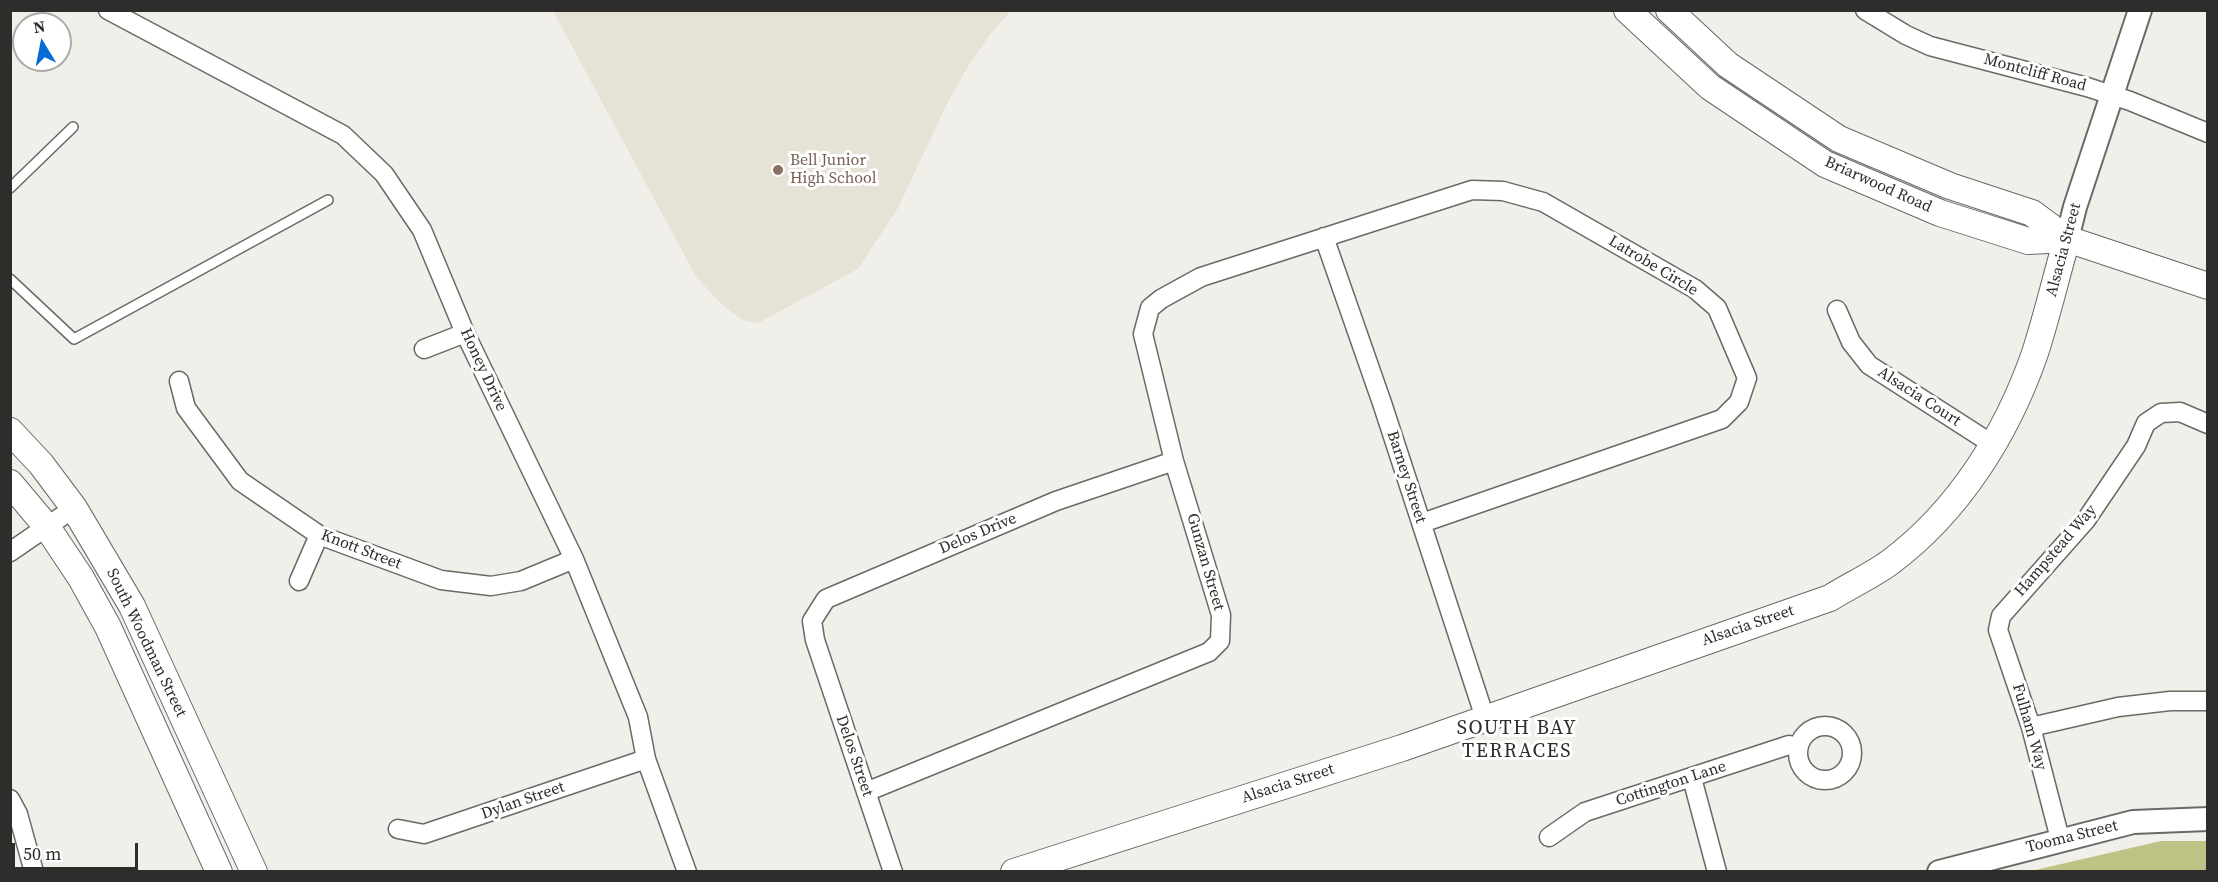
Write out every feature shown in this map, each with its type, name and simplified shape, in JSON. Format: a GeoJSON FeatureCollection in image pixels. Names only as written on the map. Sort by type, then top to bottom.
{"type":"FeatureCollection","features":[{"type":"Feature","properties":{"kind":"main road","name":"Briarwood Road"},"geometry":{"type":"LineString","coordinates":[[1628,10],[1710,87],[1825,164],[1940,213],[2028,241],[2067,239]]}},
{"type":"Feature","properties":{"kind":"main road","name":"Briarwood Road"},"geometry":{"type":"LineString","coordinates":[[1669,10],[1728,65],[1839,139],[1950,186],[2032,213],[2067,239],[2208,286]]}},
{"type":"Feature","properties":{"kind":"main road","name":"Alsacia Street"},"geometry":{"type":"LineString","coordinates":[[1014,872],[1391,752],[1830,598],[1887,564],[1926,532],[1961,493],[2006,421],[2034,354],[2067,239]]}},
{"type":"Feature","properties":{"kind":"main road","name":"South Woodman Street"},"geometry":{"type":"LineString","coordinates":[[10,431],[41,464],[74,508],[132,606],[254,872]]}},
{"type":"Feature","properties":{"kind":"main road","name":"South Woodman Street"},"geometry":{"type":"LineString","coordinates":[[10,483],[47,527],[81,578],[108,627],[219,872]]}},
{"type":"Feature","properties":{"kind":"street","name":"Honey Drive"},"geometry":{"type":"LineString","coordinates":[[108,10],[343,135],[384,174],[422,230],[465,333],[574,559],[638,717],[646,759],[687,872]]}},
{"type":"Feature","properties":{"kind":"street","name":"Montcliff Road"},"geometry":{"type":"LineString","coordinates":[[1865,10],[1906,35],[1930,46],[2111,95],[2208,133]]}},
{"type":"Feature","properties":{"kind":"street","name":"Alsacia Street"},"geometry":{"type":"LineString","coordinates":[[2067,239],[2075,207],[2140,10]]}},
{"type":"Feature","properties":{"kind":"street","name":"Latrobe Circle"},"geometry":{"type":"LineString","coordinates":[[1201,277],[1472,190],[1503,192],[1543,202],[1695,289],[1717,308],[1747,378],[1739,402],[1722,419],[1422,523]]}},
{"type":"Feature","properties":{"kind":"street","name":"Barney Street"},"geometry":{"type":"LineString","coordinates":[[1324,237],[1422,523],[1485,718]]}},
{"type":"Feature","properties":{"kind":"street","name":"Gunzan Street"},"geometry":{"type":"LineString","coordinates":[[866,792],[1209,652],[1220,641],[1221,615],[1174,461],[1143,334],[1150,308],[1161,299],[1201,277]]}},
{"type":"Feature","properties":{"kind":"street","name":"Alsacia Court"},"geometry":{"type":"LineString","coordinates":[[1837,310],[1851,342],[1869,365],[1992,444]]}},
{"type":"Feature","properties":{"kind":"street"},"geometry":{"type":"LineString","coordinates":[[424,349],[465,333]]}},
{"type":"Feature","properties":{"kind":"street","name":"Knott Street"},"geometry":{"type":"LineString","coordinates":[[179,381],[186,408],[240,481],[319,535],[441,580],[491,586],[521,581],[574,559]]}},
{"type":"Feature","properties":{"kind":"street","name":"Hampstead Way"},"geometry":{"type":"LineString","coordinates":[[2001,615],[2086,520],[2136,446],[2146,423],[2161,413],[2180,412],[2208,424]]}},
{"type":"Feature","properties":{"kind":"street","name":"Delos Drive"},"geometry":{"type":"LineString","coordinates":[[815,640],[812,621],[826,599],[1056,501],[1174,461]]}},
{"type":"Feature","properties":{"kind":"street"},"geometry":{"type":"LineString","coordinates":[[10,552],[74,508]]}},
{"type":"Feature","properties":{"kind":"street"},"geometry":{"type":"LineString","coordinates":[[299,581],[319,535]]}},
{"type":"Feature","properties":{"kind":"street","name":"Fulham Way"},"geometry":{"type":"LineString","coordinates":[[2001,615],[1998,630],[2031,727],[2060,839]]}},
{"type":"Feature","properties":{"kind":"street","name":"Delos Street"},"geometry":{"type":"LineString","coordinates":[[815,640],[893,872]]}},
{"type":"Feature","properties":{"kind":"street"},"geometry":{"type":"LineString","coordinates":[[2031,727],[2118,707],[2170,701],[2208,701]]}},
{"type":"Feature","properties":{"kind":"street","name":"Cottington Lane"},"geometry":{"type":"LineString","coordinates":[[1549,837],[1585,812],[1789,745],[1798,747]]}},
{"type":"Feature","properties":{"kind":"street","name":"Dylan Street"},"geometry":{"type":"LineString","coordinates":[[398,829],[424,834],[646,759]]}},
{"type":"Feature","properties":{"kind":"street"},"geometry":{"type":"LineString","coordinates":[[1692,778],[1717,872]]}},
{"type":"Feature","properties":{"kind":"street"},"geometry":{"type":"LineString","coordinates":[[10,799],[18,814],[34,872]]}},
{"type":"Feature","properties":{"kind":"street","name":"Tooma Street"},"geometry":{"type":"LineString","coordinates":[[1939,872],[2133,822],[2208,819]]}},
{"type":"Feature","properties":{"kind":"lane"},"geometry":{"type":"LineString","coordinates":[[10,188],[73,127]]}},
{"type":"Feature","properties":{"kind":"lane"},"geometry":{"type":"LineString","coordinates":[[10,279],[74,339],[328,200]]}},
{"type":"Feature","properties":{"kind":"shaded area","name":"Bell Junior High School"},"geometry":{"type":"Polygon","coordinates":[[[553,11],[1011,11],[991,33],[967,68],[946,106],[898,208],[858,269],[758,323],[742,320],[731,312],[712,295],[694,273],[553,11]]]}},
{"type":"Feature","properties":{"kind":"green space"},"geometry":{"type":"Polygon","coordinates":[[[2161,841],[2207,841],[2207,871],[2031,871],[2161,841]]]}},
{"type":"Feature","properties":{"kind":"place","name":"Bell Junior High School"},"geometry":{"type":"Point","coordinates":[778,170]}},
{"type":"Feature","properties":{"kind":"district","name":"SOUTH BAY TERRACES"},"geometry":{"type":"Point","coordinates":[1517,740]}}]}
